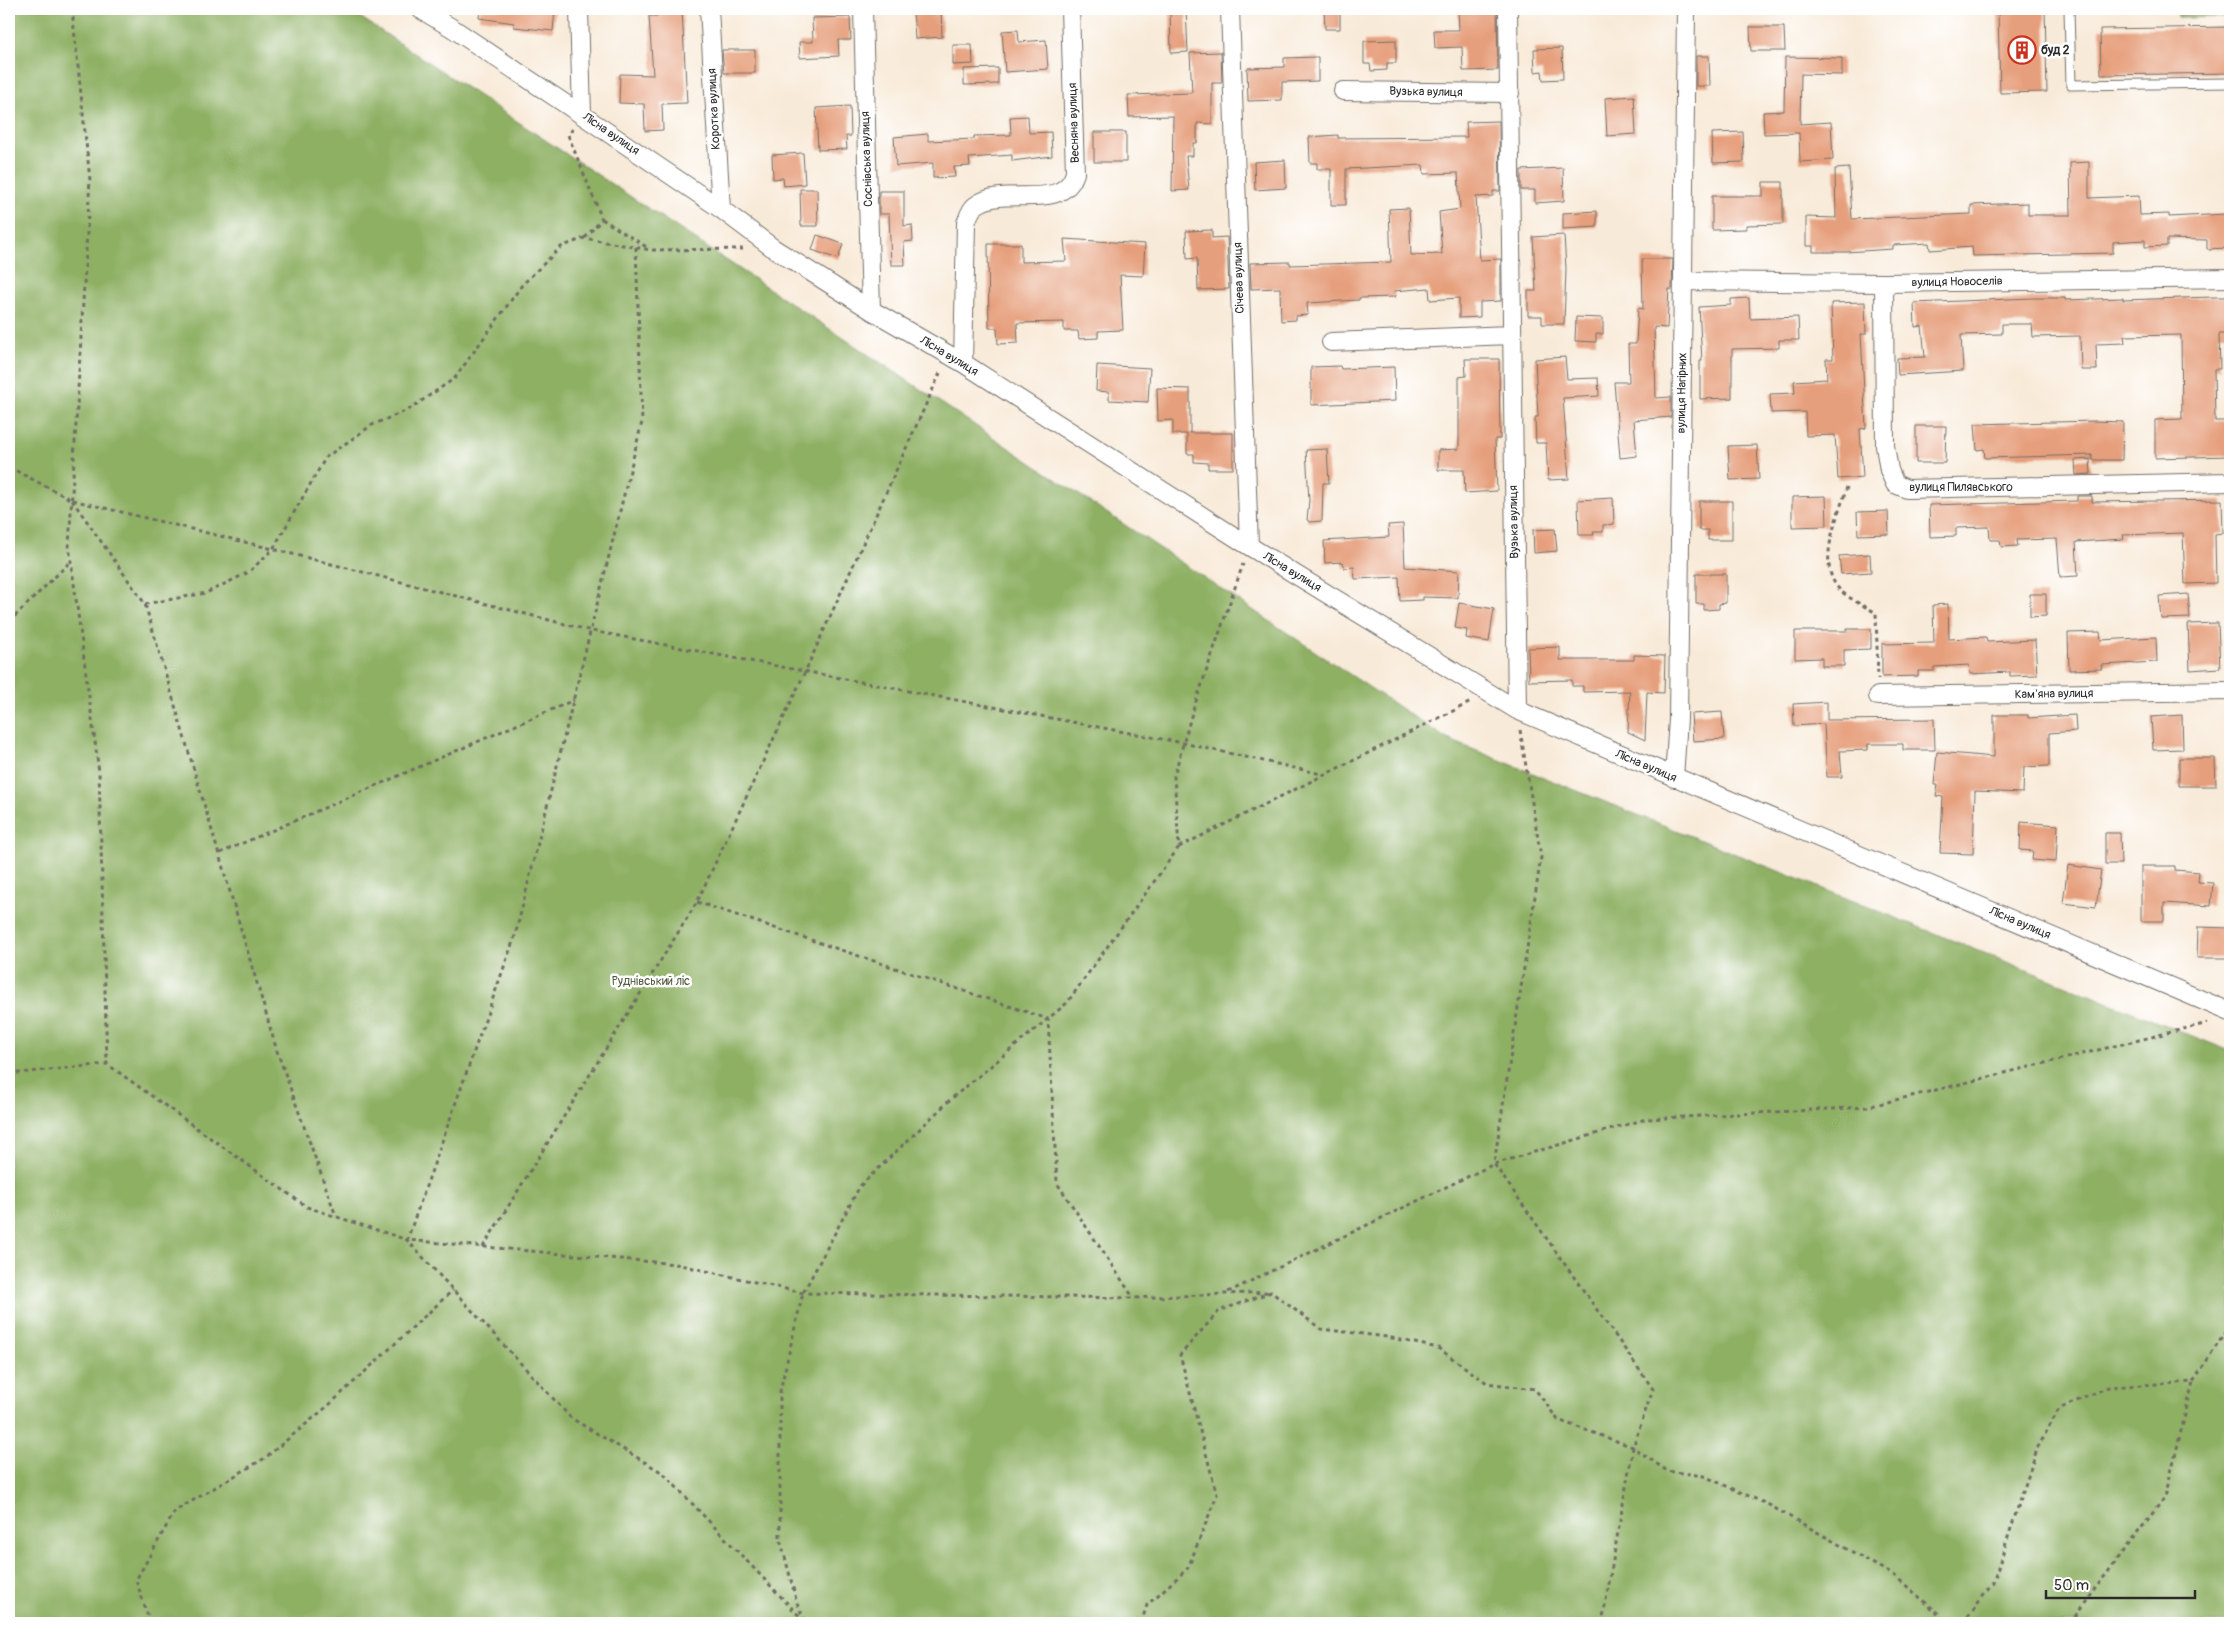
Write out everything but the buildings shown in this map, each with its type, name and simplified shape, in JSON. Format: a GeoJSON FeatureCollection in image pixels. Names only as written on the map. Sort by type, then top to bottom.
{"type":"FeatureCollection","features":[{"type":"Feature","properties":{"kind":"street","name":"Лісна вулиця"},"geometry":{"type":"LineString","coordinates":[[420,9],[452,28],[721,209],[773,248],[871,310],[956,359],[1249,546],[1517,710],[2230,1012]]}},
{"type":"Feature","properties":{"kind":"street"},"geometry":{"type":"LineString","coordinates":[[579,9],[582,115]]}},
{"type":"Feature","properties":{"kind":"street","name":"Коротка вулиця"},"geometry":{"type":"LineString","coordinates":[[709,9],[721,209]]}},
{"type":"Feature","properties":{"kind":"street","name":"Соснівська вулиця"},"geometry":{"type":"LineString","coordinates":[[863,9],[871,310]]}},
{"type":"Feature","properties":{"kind":"street","name":"Весняна вулиця"},"geometry":{"type":"LineString","coordinates":[[956,359],[966,223],[973,207],[988,198],[1061,193],[1072,184],[1075,173],[1070,9]]}},
{"type":"Feature","properties":{"kind":"street","name":"Січева вулиця"},"geometry":{"type":"LineString","coordinates":[[1230,9],[1249,546]]}},
{"type":"Feature","properties":{"kind":"street","name":"Вузька вулиця"},"geometry":{"type":"LineString","coordinates":[[1508,9],[1517,710]]}},
{"type":"Feature","properties":{"kind":"street","name":"вулиця Нагірних"},"geometry":{"type":"LineString","coordinates":[[1674,778],[1678,719],[1686,9]]}},
{"type":"Feature","properties":{"kind":"street","name":"Вузька вулиця"},"geometry":{"type":"LineString","coordinates":[[1343,91],[1510,93]]}},
{"type":"Feature","properties":{"kind":"street","name":"вулиця Новоселів"},"geometry":{"type":"LineString","coordinates":[[1683,281],[1884,283],[2230,278]]}},
{"type":"Feature","properties":{"kind":"street","name":"вулиця Пилявського"},"geometry":{"type":"LineString","coordinates":[[1884,283],[1884,446],[1889,470],[1895,484],[1907,488],[2230,482]]}},
{"type":"Feature","properties":{"kind":"street"},"geometry":{"type":"LineString","coordinates":[[1331,342],[1511,335]]}},
{"type":"Feature","properties":{"kind":"street","name":"Камʼяна вулиця"},"geometry":{"type":"LineString","coordinates":[[1878,696],[2230,692]]}},
{"type":"Feature","properties":{"kind":"lane"},"geometry":{"type":"LineString","coordinates":[[2070,9],[2071,84],[2230,83]]}},
{"type":"Feature","properties":{"kind":"path"},"geometry":{"type":"LineString","coordinates":[[72,9],[90,180],[69,546],[99,772],[106,1064]]}},
{"type":"Feature","properties":{"kind":"path"},"geometry":{"type":"LineString","coordinates":[[582,115],[568,135],[602,219],[651,250]]}},
{"type":"Feature","properties":{"kind":"path"},"geometry":{"type":"LineString","coordinates":[[145,604],[206,593],[249,572],[273,549],[326,457],[372,425],[408,410],[455,378],[522,285],[560,248],[584,238],[602,219]]}},
{"type":"Feature","properties":{"kind":"path"},"geometry":{"type":"LineString","coordinates":[[584,238],[651,250],[773,248]]}},
{"type":"Feature","properties":{"kind":"path"},"geometry":{"type":"LineString","coordinates":[[407,1240],[515,936],[592,632],[642,422],[636,247]]}},
{"type":"Feature","properties":{"kind":"path"},"geometry":{"type":"LineString","coordinates":[[483,1247],[697,902],[805,672],[956,359]]}},
{"type":"Feature","properties":{"kind":"path"},"geometry":{"type":"LineString","coordinates":[[9,467],[72,500],[273,549],[592,632],[1183,743],[1326,775]]}},
{"type":"Feature","properties":{"kind":"path"},"geometry":{"type":"LineString","coordinates":[[1847,488],[1828,551],[1831,577],[1840,590],[1876,613],[1878,696]]}},
{"type":"Feature","properties":{"kind":"path"},"geometry":{"type":"LineString","coordinates":[[72,500],[145,604],[277,1051],[336,1217]]}},
{"type":"Feature","properties":{"kind":"path"},"geometry":{"type":"LineString","coordinates":[[1179,848],[1174,776],[1183,743],[1249,546]]}},
{"type":"Feature","properties":{"kind":"path"},"geometry":{"type":"LineString","coordinates":[[9,622],[71,561]]}},
{"type":"Feature","properties":{"kind":"path"},"geometry":{"type":"LineString","coordinates":[[806,1623],[797,1603],[780,1538],[780,1391],[803,1293],[860,1186],[951,1099],[1067,1003],[1179,848],[1490,693]]}},
{"type":"Feature","properties":{"kind":"path"},"geometry":{"type":"LineString","coordinates":[[220,854],[574,700]]}},
{"type":"Feature","properties":{"kind":"path"},"geometry":{"type":"LineString","coordinates":[[1517,710],[1541,857],[1494,1164],[1654,1389],[1633,1447],[1602,1623]]}},
{"type":"Feature","properties":{"kind":"path"},"geometry":{"type":"LineString","coordinates":[[697,902],[1048,1019]]}},
{"type":"Feature","properties":{"kind":"path"},"geometry":{"type":"LineString","coordinates":[[1048,1019],[1057,1183],[1133,1298]]}},
{"type":"Feature","properties":{"kind":"path"},"geometry":{"type":"LineString","coordinates":[[1225,1294],[1494,1164],[1646,1119],[1867,1107],[2211,1022]]}},
{"type":"Feature","properties":{"kind":"path"},"geometry":{"type":"LineString","coordinates":[[9,1074],[106,1064],[306,1207],[407,1240],[676,1264],[803,1293],[1133,1298],[1271,1292],[1321,1330],[1388,1337],[1438,1348],[1487,1383],[1534,1389],[1558,1420],[1633,1447],[1668,1471],[1704,1476],[1769,1505],[1895,1576],[1939,1614],[1944,1623]]}},
{"type":"Feature","properties":{"kind":"path"},"geometry":{"type":"LineString","coordinates":[[407,1240],[571,1418],[663,1473],[806,1623]]}},
{"type":"Feature","properties":{"kind":"path"},"geometry":{"type":"LineString","coordinates":[[150,1623],[136,1580],[175,1511],[265,1458],[329,1405],[453,1290]]}},
{"type":"Feature","properties":{"kind":"path"},"geometry":{"type":"LineString","coordinates":[[1141,1623],[1147,1605],[1188,1568],[1217,1495],[1180,1355],[1219,1310],[1271,1292]]}},
{"type":"Feature","properties":{"kind":"path"},"geometry":{"type":"LineString","coordinates":[[2069,1623],[2165,1497],[2193,1382],[2230,1325]]}},
{"type":"Feature","properties":{"kind":"path"},"geometry":{"type":"LineString","coordinates":[[1963,1623],[1993,1583],[2037,1449],[2059,1409],[2108,1386],[2193,1382]]}},
{"type":"Feature","properties":{"kind":"green space","name":"Руднівський ліс"},"geometry":{"type":"Polygon","coordinates":[[[9,9],[348,9],[1447,739],[2230,1051],[2230,1623],[9,1623],[9,9]]]}},
{"type":"Feature","properties":{"kind":"green space"},"geometry":{"type":"Polygon","coordinates":[[[2177,9],[2230,9],[2230,17],[2178,18],[2177,9]]]}},
{"type":"Feature","properties":{"kind":"place","name":"буд 2"},"geometry":{"type":"Point","coordinates":[2022,50]}}]}
